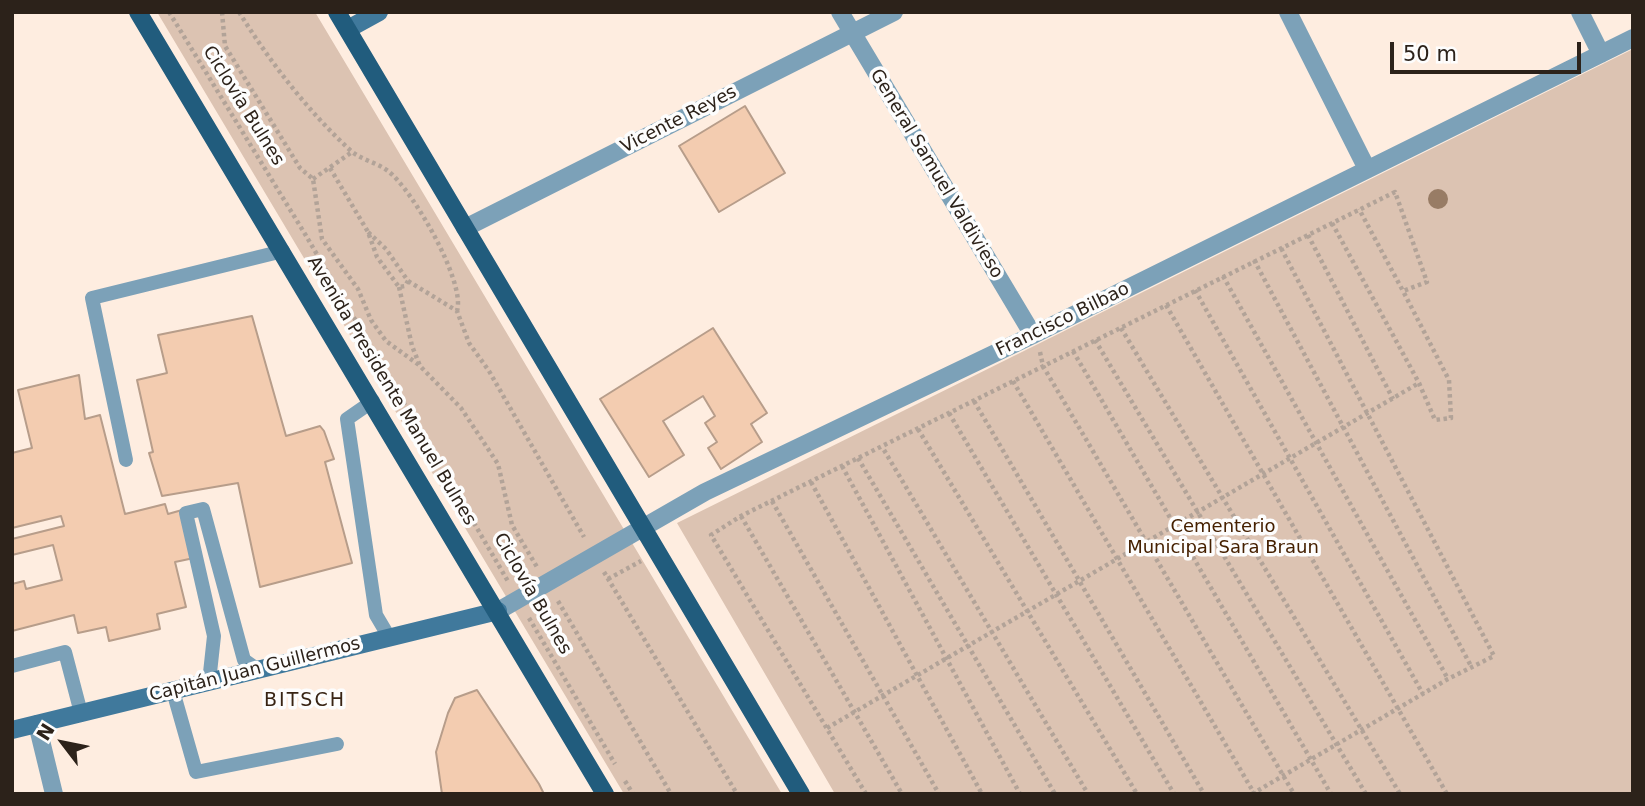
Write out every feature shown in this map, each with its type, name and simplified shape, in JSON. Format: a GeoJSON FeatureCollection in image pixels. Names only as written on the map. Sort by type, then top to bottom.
{"type":"FeatureCollection","features":[{"type":"Feature","properties":{"kind":"main road","name":"Avenida Presidente Manuel Bulnes"},"geometry":{"type":"LineString","coordinates":[[138,12],[373,401],[605,794]]}},
{"type":"Feature","properties":{"kind":"main road"},"geometry":{"type":"LineString","coordinates":[[337,12],[801,794]]}},
{"type":"Feature","properties":{"kind":"street"},"geometry":{"type":"LineString","coordinates":[[348,29],[379,12]]}},
{"type":"Feature","properties":{"kind":"street","name":"General Samuel Valdivieso"},"geometry":{"type":"LineString","coordinates":[[840,12],[1033,335]]}},
{"type":"Feature","properties":{"kind":"street","name":"Vicente Reyes"},"geometry":{"type":"LineString","coordinates":[[465,228],[894,12]]}},
{"type":"Feature","properties":{"kind":"street"},"geometry":{"type":"LineString","coordinates":[[1288,12],[1367,169]]}},
{"type":"Feature","properties":{"kind":"street"},"geometry":{"type":"LineString","coordinates":[[1580,12],[1601,54]]}},
{"type":"Feature","properties":{"kind":"street","name":"Francisco Bilbao"},"geometry":{"type":"LineString","coordinates":[[498,611],[705,492],[1033,335],[1633,38]]}},
{"type":"Feature","properties":{"kind":"street","name":"Capitán Juan Guillermos"},"geometry":{"type":"LineString","coordinates":[[12,730],[498,611]]}},
{"type":"Feature","properties":{"kind":"street"},"geometry":{"type":"LineString","coordinates":[[37,724],[54,794]]}},
{"type":"Feature","properties":{"kind":"lane"},"geometry":{"type":"LineString","coordinates":[[126,460],[92,298],[283,251]]}},
{"type":"Feature","properties":{"kind":"lane"},"geometry":{"type":"LineString","coordinates":[[373,401],[347,419],[376,615],[389,638]]}},
{"type":"Feature","properties":{"kind":"lane"},"geometry":{"type":"LineString","coordinates":[[209,682],[214,636],[186,513],[203,509],[244,660],[258,670]]}},
{"type":"Feature","properties":{"kind":"lane"},"geometry":{"type":"LineString","coordinates":[[12,666],[65,652],[81,713]]}},
{"type":"Feature","properties":{"kind":"lane"},"geometry":{"type":"LineString","coordinates":[[173,691],[195,772],[337,744]]}},
{"type":"Feature","properties":{"kind":"path","name":"Ciclovía Bulnes"},"geometry":{"type":"LineString","coordinates":[[169,12],[312,246],[632,794]]}},
{"type":"Feature","properties":{"kind":"path"},"geometry":{"type":"LineString","coordinates":[[222,12],[225,46],[300,168],[313,179],[322,239],[358,289],[371,320],[386,341],[420,366]]}},
{"type":"Feature","properties":{"kind":"path"},"geometry":{"type":"LineString","coordinates":[[239,12],[268,59],[352,152],[389,172],[412,201],[448,260],[460,300],[457,311],[408,281],[386,248],[368,232]]}},
{"type":"Feature","properties":{"kind":"path"},"geometry":{"type":"LineString","coordinates":[[313,179],[352,152]]}},
{"type":"Feature","properties":{"kind":"path"},"geometry":{"type":"LineString","coordinates":[[330,168],[368,232],[377,257],[399,287],[412,346]]}},
{"type":"Feature","properties":{"kind":"path"},"geometry":{"type":"LineString","coordinates":[[866,794],[711,535],[741,516],[1395,192],[1427,282],[1403,291]]}},
{"type":"Feature","properties":{"kind":"path"},"geometry":{"type":"LineString","coordinates":[[1332,223],[1419,383],[1435,420],[1451,418],[1449,380],[1359,209]]}},
{"type":"Feature","properties":{"kind":"path"},"geometry":{"type":"LineString","coordinates":[[1308,234],[1392,399]]}},
{"type":"Feature","properties":{"kind":"path"},"geometry":{"type":"LineString","coordinates":[[1013,381],[1254,793],[1471,666],[1494,656],[1281,248]]}},
{"type":"Feature","properties":{"kind":"path"},"geometry":{"type":"LineString","coordinates":[[1254,260],[1471,666]]}},
{"type":"Feature","properties":{"kind":"path"},"geometry":{"type":"LineString","coordinates":[[1223,276],[1448,680]]}},
{"type":"Feature","properties":{"kind":"path"},"geometry":{"type":"LineString","coordinates":[[399,287],[405,286],[408,281]]}},
{"type":"Feature","properties":{"kind":"path"},"geometry":{"type":"LineString","coordinates":[[1195,290],[1423,694]]}},
{"type":"Feature","properties":{"kind":"path"},"geometry":{"type":"LineString","coordinates":[[1166,305],[1447,794]]}},
{"type":"Feature","properties":{"kind":"path"},"geometry":{"type":"LineString","coordinates":[[1121,328],[1400,794]]}},
{"type":"Feature","properties":{"kind":"path"},"geometry":{"type":"LineString","coordinates":[[1095,340],[1366,794]]}},
{"type":"Feature","properties":{"kind":"path"},"geometry":{"type":"LineString","coordinates":[[1073,351],[1331,794]]}},
{"type":"Feature","properties":{"kind":"path"},"geometry":{"type":"LineString","coordinates":[[1043,366],[1294,794]]}},
{"type":"Feature","properties":{"kind":"path"},"geometry":{"type":"LineString","coordinates":[[827,727],[1419,383]]}},
{"type":"Feature","properties":{"kind":"path"},"geometry":{"type":"LineString","coordinates":[[974,401],[1204,794]]}},
{"type":"Feature","properties":{"kind":"path"},"geometry":{"type":"LineString","coordinates":[[949,413],[1174,794]]}},
{"type":"Feature","properties":{"kind":"path"},"geometry":{"type":"LineString","coordinates":[[918,428],[1137,794]]}},
{"type":"Feature","properties":{"kind":"path"},"geometry":{"type":"LineString","coordinates":[[884,450],[1088,794]]}},
{"type":"Feature","properties":{"kind":"path"},"geometry":{"type":"LineString","coordinates":[[859,458],[1055,794]]}},
{"type":"Feature","properties":{"kind":"path"},"geometry":{"type":"LineString","coordinates":[[842,466],[1020,794]]}},
{"type":"Feature","properties":{"kind":"path"},"geometry":{"type":"LineString","coordinates":[[811,481],[919,674],[982,794]]}},
{"type":"Feature","properties":{"kind":"path"},"geometry":{"type":"LineString","coordinates":[[772,501],[939,794]]}},
{"type":"Feature","properties":{"kind":"path"},"geometry":{"type":"LineString","coordinates":[[741,516],[902,794]]}},
{"type":"Feature","properties":{"kind":"green space"},"geometry":{"type":"Polygon","coordinates":[[[157,12],[315,12],[782,794],[624,794],[157,12]]]}},
{"type":"Feature","properties":{"kind":"green space","name":"Cementerio Municipal Sara Braun"},"geometry":{"type":"Polygon","coordinates":[[[1633,49],[1633,794],[835,794],[677,523],[1633,49]]]}},
{"type":"Feature","properties":{"kind":"building"},"geometry":{"type":"Polygon","coordinates":[[[745,106],[785,173],[719,212],[679,146],[745,106]]]}},
{"type":"Feature","properties":{"kind":"building"},"geometry":{"type":"Polygon","coordinates":[[[252,316],[286,436],[320,426],[324,431],[334,459],[325,462],[352,563],[260,587],[238,483],[162,496],[149,453],[153,452],[137,380],[167,373],[158,335],[252,316]]]}},
{"type":"Feature","properties":{"kind":"building"},"geometry":{"type":"Polygon","coordinates":[[[713,328],[767,413],[751,424],[762,442],[721,469],[708,448],[717,442],[705,423],[715,416],[703,396],[663,421],[684,455],[649,477],[600,399],[713,328]]]}},
{"type":"Feature","properties":{"kind":"building"},"geometry":{"type":"Polygon","coordinates":[[[79,375],[85,419],[100,415],[125,514],[165,504],[168,514],[182,510],[194,558],[175,562],[186,607],[157,614],[160,629],[109,641],[106,627],[78,633],[74,615],[12,631],[12,584],[24,581],[26,589],[62,580],[53,545],[12,555],[12,539],[64,526],[61,516],[12,528],[12,453],[32,448],[18,390],[79,375]]]}},
{"type":"Feature","properties":{"kind":"building"},"geometry":{"type":"Polygon","coordinates":[[[477,690],[544,794],[442,794],[436,752],[448,713],[455,698],[477,690]]]}},
{"type":"Feature","properties":{"kind":"district","name":"BITSCH"},"geometry":{"type":"Point","coordinates":[305,701]}}]}
